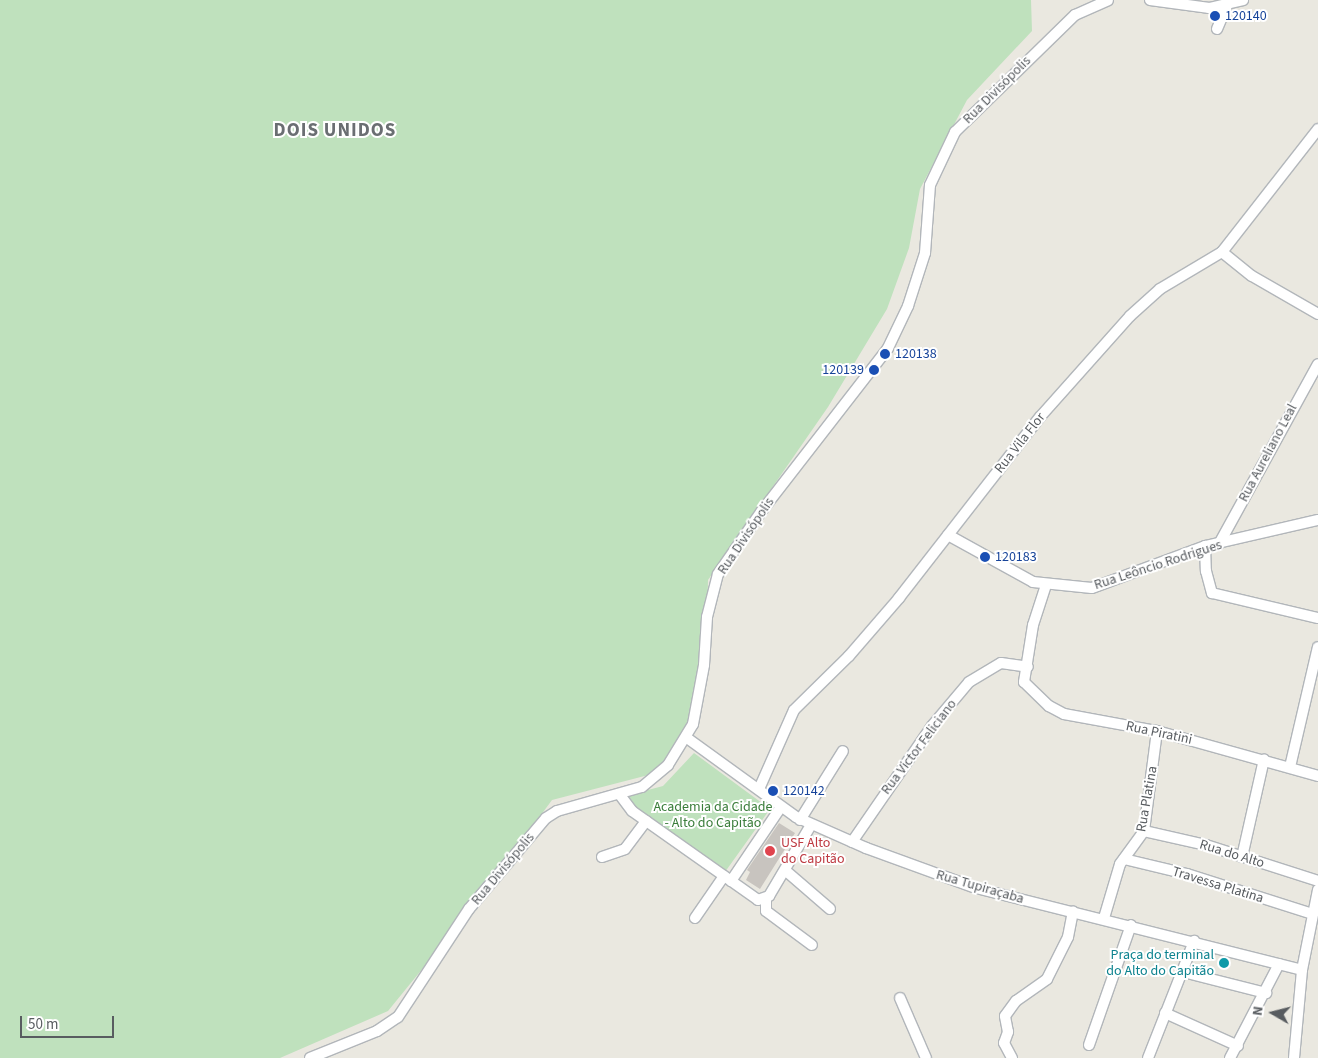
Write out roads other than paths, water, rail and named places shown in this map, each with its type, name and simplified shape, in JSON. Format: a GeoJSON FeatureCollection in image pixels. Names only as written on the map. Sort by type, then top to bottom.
{"type":"FeatureCollection","features":[{"type":"Feature","properties":{"kind":"street","name":"Rua Divisópolis"},"geometry":{"type":"LineString","coordinates":[[310,1058],[377,1031],[398,1017],[469,909],[546,818],[556,811],[620,794],[654,781],[687,738],[699,702],[707,617],[718,574],[761,512],[888,348],[908,306],[925,253],[930,185],[955,132],[1075,15],[1108,0]]}},
{"type":"Feature","properties":{"kind":"street"},"geometry":{"type":"LineString","coordinates":[[1150,0],[1209,8],[1227,6],[1243,0]]}},
{"type":"Feature","properties":{"kind":"street"},"geometry":{"type":"LineString","coordinates":[[1217,29],[1227,6]]}},
{"type":"Feature","properties":{"kind":"street","name":"Rua Vila Flor"},"geometry":{"type":"LineString","coordinates":[[759,788],[794,710],[858,646],[1040,417],[1130,316],[1160,289],[1222,252],[1318,129]]}},
{"type":"Feature","properties":{"kind":"street"},"geometry":{"type":"LineString","coordinates":[[1222,252],[1252,276],[1318,314]]}},
{"type":"Feature","properties":{"kind":"street","name":"Rua Aureliano Leal"},"geometry":{"type":"LineString","coordinates":[[1219,544],[1318,364]]}},
{"type":"Feature","properties":{"kind":"street","name":"Rua Leôncio Rodrigues"},"geometry":{"type":"LineString","coordinates":[[948,535],[1023,577],[1046,585],[1092,588],[1205,546],[1318,520]]}},
{"type":"Feature","properties":{"kind":"street"},"geometry":{"type":"LineString","coordinates":[[1205,546],[1206,571],[1212,593],[1318,618]]}},
{"type":"Feature","properties":{"kind":"street"},"geometry":{"type":"LineString","coordinates":[[1028,667],[1031,633],[1046,585]]}},
{"type":"Feature","properties":{"kind":"street"},"geometry":{"type":"LineString","coordinates":[[1290,767],[1318,647]]}},
{"type":"Feature","properties":{"kind":"street","name":"Rua Victor Feliciano"},"geometry":{"type":"LineString","coordinates":[[852,842],[932,726],[969,682],[1001,663],[1028,667]]}},
{"type":"Feature","properties":{"kind":"street","name":"Rua Piratini"},"geometry":{"type":"LineString","coordinates":[[1028,667],[1024,686],[1064,714],[1157,731],[1318,776]]}},
{"type":"Feature","properties":{"kind":"street","name":"Rua Platina"},"geometry":{"type":"LineString","coordinates":[[1104,918],[1114,880],[1124,859],[1144,831],[1157,731]]}},
{"type":"Feature","properties":{"kind":"street","name":"Rua Tupiraçaba"},"geometry":{"type":"LineString","coordinates":[[687,738],[759,788],[800,820],[852,842],[976,888],[1104,918],[1302,970]]}},
{"type":"Feature","properties":{"kind":"street"},"geometry":{"type":"LineString","coordinates":[[800,820],[843,751]]}},
{"type":"Feature","properties":{"kind":"street"},"geometry":{"type":"LineString","coordinates":[[1242,857],[1264,760]]}},
{"type":"Feature","properties":{"kind":"street"},"geometry":{"type":"LineString","coordinates":[[620,794],[646,821],[762,900],[766,911],[812,945]]}},
{"type":"Feature","properties":{"kind":"street"},"geometry":{"type":"LineString","coordinates":[[695,918],[728,878],[781,807]]}},
{"type":"Feature","properties":{"kind":"street"},"geometry":{"type":"LineString","coordinates":[[602,857],[625,849],[646,821]]}},
{"type":"Feature","properties":{"kind":"street"},"geometry":{"type":"LineString","coordinates":[[762,900],[786,871],[811,825]]}},
{"type":"Feature","properties":{"kind":"street","name":"Rua do Alto"},"geometry":{"type":"LineString","coordinates":[[1144,831],[1242,857],[1318,881]]}},
{"type":"Feature","properties":{"kind":"street","name":"Travessa Platina"},"geometry":{"type":"LineString","coordinates":[[1124,859],[1187,874],[1312,914]]}},
{"type":"Feature","properties":{"kind":"street"},"geometry":{"type":"LineString","coordinates":[[786,871],[830,909]]}},
{"type":"Feature","properties":{"kind":"street"},"geometry":{"type":"LineString","coordinates":[[1294,1058],[1302,970],[1318,890]]}},
{"type":"Feature","properties":{"kind":"street"},"geometry":{"type":"LineString","coordinates":[[1012,1058],[1004,1043],[1008,1032],[1005,1016],[1016,1001],[1052,972],[1068,937],[1073,911]]}},
{"type":"Feature","properties":{"kind":"street"},"geometry":{"type":"LineString","coordinates":[[1089,1045],[1131,925]]}},
{"type":"Feature","properties":{"kind":"street"},"geometry":{"type":"LineString","coordinates":[[1148,1058],[1194,941]]}},
{"type":"Feature","properties":{"kind":"street"},"geometry":{"type":"LineString","coordinates":[[1230,1058],[1266,993],[1279,964]]}},
{"type":"Feature","properties":{"kind":"street"},"geometry":{"type":"LineString","coordinates":[[1183,972],[1266,993]]}},
{"type":"Feature","properties":{"kind":"street"},"geometry":{"type":"LineString","coordinates":[[900,998],[926,1058]]}},
{"type":"Feature","properties":{"kind":"street"},"geometry":{"type":"LineString","coordinates":[[1165,1013],[1238,1046]]}},
{"type":"Feature","properties":{"kind":"place","name":"120140"},"geometry":{"type":"Point","coordinates":[1215,16]}},
{"type":"Feature","properties":{"kind":"place","name":"120138"},"geometry":{"type":"Point","coordinates":[885,354]}},
{"type":"Feature","properties":{"kind":"place","name":"120139"},"geometry":{"type":"Point","coordinates":[874,370]}},
{"type":"Feature","properties":{"kind":"place","name":"120183"},"geometry":{"type":"Point","coordinates":[985,557]}},
{"type":"Feature","properties":{"kind":"place","name":"120142"},"geometry":{"type":"Point","coordinates":[773,791]}},
{"type":"Feature","properties":{"kind":"place","name":"USF Alto do Capitão"},"geometry":{"type":"Point","coordinates":[770,851]}},
{"type":"Feature","properties":{"kind":"place","name":"Praça do terminal do Alto do Capitão"},"geometry":{"type":"Point","coordinates":[1224,963]}},
{"type":"Feature","properties":{"kind":"district","name":"DOIS UNIDOS"},"geometry":{"type":"Point","coordinates":[335,131]}},
{"type":"Feature","properties":{"kind":"park label","name":"Academia da Cidade - Alto do Capitão"},"geometry":{"type":"Point","coordinates":[713,816]}}]}
